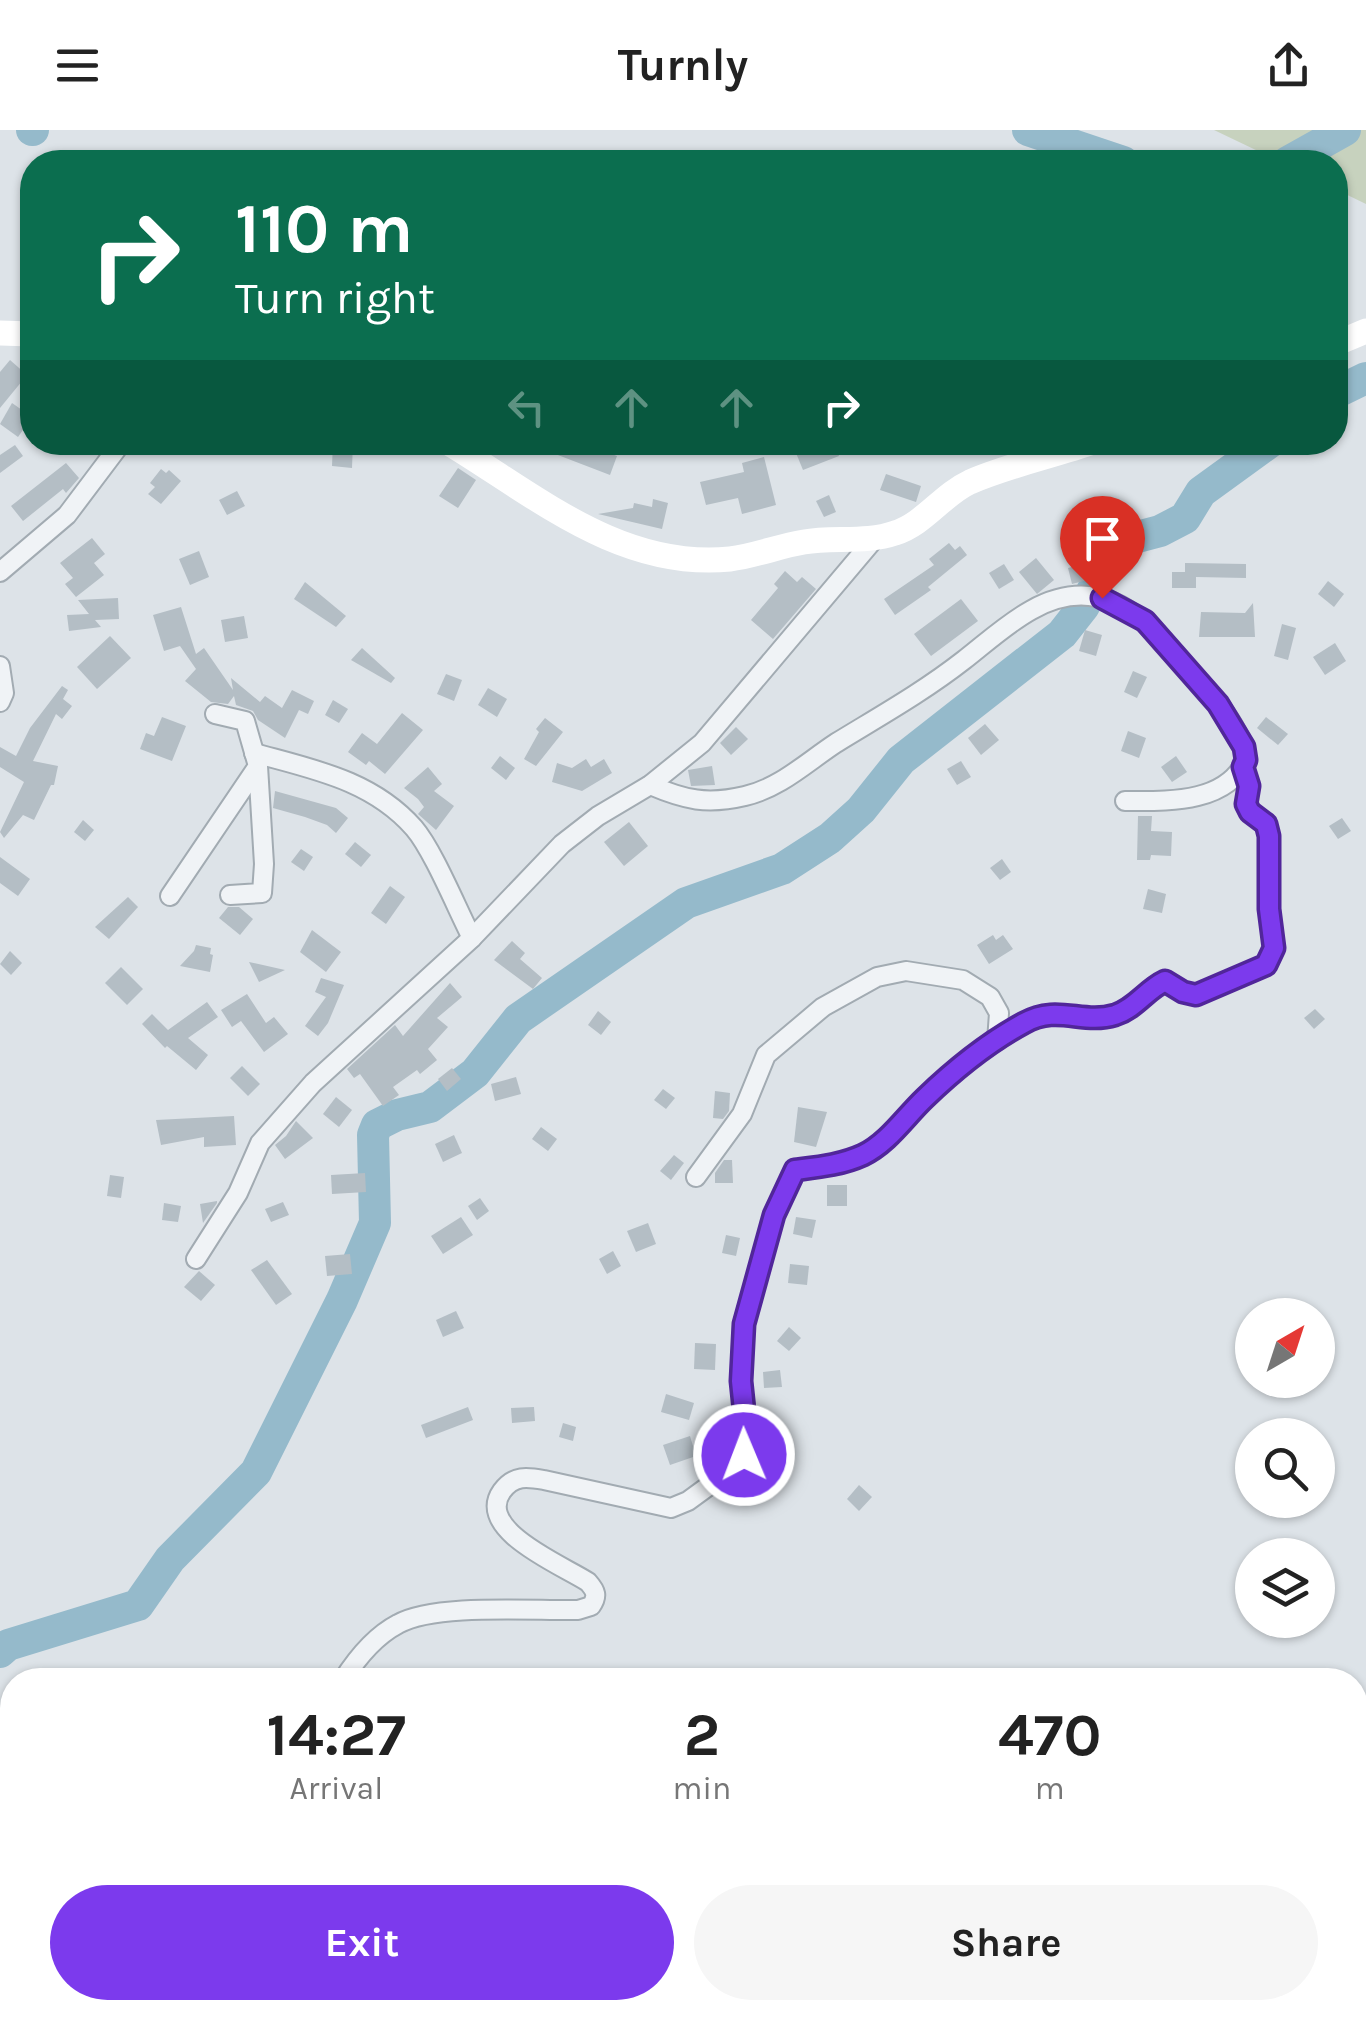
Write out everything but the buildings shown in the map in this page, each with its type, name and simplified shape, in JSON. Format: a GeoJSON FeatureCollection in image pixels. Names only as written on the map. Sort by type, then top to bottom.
{"type":"FeatureCollection","features":[{"type":"Feature","properties":{"kind":"street"},"geometry":{"type":"LineString","coordinates":[[0,572],[67,515],[112,455]]}},
{"type":"Feature","properties":{"kind":"street"},"geometry":{"type":"LineString","coordinates":[[467,455],[564,518],[608,538],[678,560],[731,559],[805,542],[898,533],[952,492],[972,482],[1054,455]]}},
{"type":"Feature","properties":{"kind":"street"},"geometry":{"type":"LineString","coordinates":[[196,1259],[223,1220],[260,1143],[330,1065],[472,938],[562,844],[598,816],[650,785],[702,743],[876,537]]}},
{"type":"Feature","properties":{"kind":"street"},"geometry":{"type":"LineString","coordinates":[[650,785],[686,800],[712,802],[776,786],[803,764],[896,708],[1008,626],[1041,605],[1072,596],[1102,598],[1145,621],[1218,704],[1244,747],[1246,760],[1231,782],[1206,794],[1166,801],[1125,801]]}},
{"type":"Feature","properties":{"kind":"street"},"geometry":{"type":"LineString","coordinates":[[0,666],[4,693],[0,702]]}},
{"type":"Feature","properties":{"kind":"street"},"geometry":{"type":"LineString","coordinates":[[215,714],[245,721],[256,759],[264,864],[262,892],[230,895]]}},
{"type":"Feature","properties":{"kind":"street"},"geometry":{"type":"LineString","coordinates":[[256,759],[344,778],[382,799],[416,829],[472,938]]}},
{"type":"Feature","properties":{"kind":"street"},"geometry":{"type":"LineString","coordinates":[[170,896],[256,759]]}},
{"type":"Feature","properties":{"kind":"street"},"geometry":{"type":"LineString","coordinates":[[353,1668],[373,1642],[399,1622],[427,1614],[578,1610],[592,1606],[596,1590],[588,1582],[508,1532],[497,1511],[497,1498],[508,1483],[523,1477],[544,1480],[671,1508],[688,1501],[736,1466],[744,1455],[747,1439],[741,1381],[744,1324],[774,1215],[795,1170],[833,1166],[879,1145],[942,1083],[997,1041],[1041,1015],[1102,1018],[1134,1006],[1165,981],[1196,995],[1266,965],[1274,948],[1269,909],[1269,836],[1266,824],[1246,804],[1249,786],[1243,767]]}},
{"type":"Feature","properties":{"kind":"street"},"geometry":{"type":"LineString","coordinates":[[696,1177],[742,1114],[766,1055],[823,1007],[877,977],[906,971],[963,980],[990,997],[1000,1013],[997,1041]]}},
{"type":"Feature","properties":{"kind":"green space"},"geometry":{"type":"Polygon","coordinates":[[[1214,130],[1366,130],[1366,204],[1348,195],[1348,150],[1256,150],[1214,130]]]}},
{"type":"Feature","properties":{"kind":"waterway"},"geometry":{"type":"LineString","coordinates":[[1028,130],[1087,150]]}},
{"type":"Feature","properties":{"kind":"waterway"},"geometry":{"type":"LineString","coordinates":[[1309,150],[1345,130]]}},
{"type":"Feature","properties":{"kind":"waterway"},"geometry":{"type":"LineString","coordinates":[[1348,387],[1366,378]]}},
{"type":"Feature","properties":{"kind":"waterway"},"geometry":{"type":"LineString","coordinates":[[0,1652],[8,1645],[138,1605],[170,1559],[256,1472],[342,1300],[375,1223],[373,1135],[377,1125],[397,1115],[430,1107],[475,1073],[518,1019],[686,903],[782,869],[830,838],[861,810],[901,760],[1062,634],[1084,606],[1111,556],[1126,540],[1160,531],[1185,518],[1201,492],[1252,455]]}},
{"type":"Feature","properties":{"kind":"route"},"geometry":{"type":"LineString","coordinates":[[744,1455],[744,1324],[774,1215],[795,1170],[833,1166],[879,1145],[942,1083],[980,1053],[1041,1015],[1102,1018],[1134,1006],[1165,981],[1196,995],[1250,973],[1272,959],[1269,836],[1266,824],[1246,804],[1249,786],[1243,767],[1244,747],[1218,704],[1145,621],[1102,598]]}}]}
